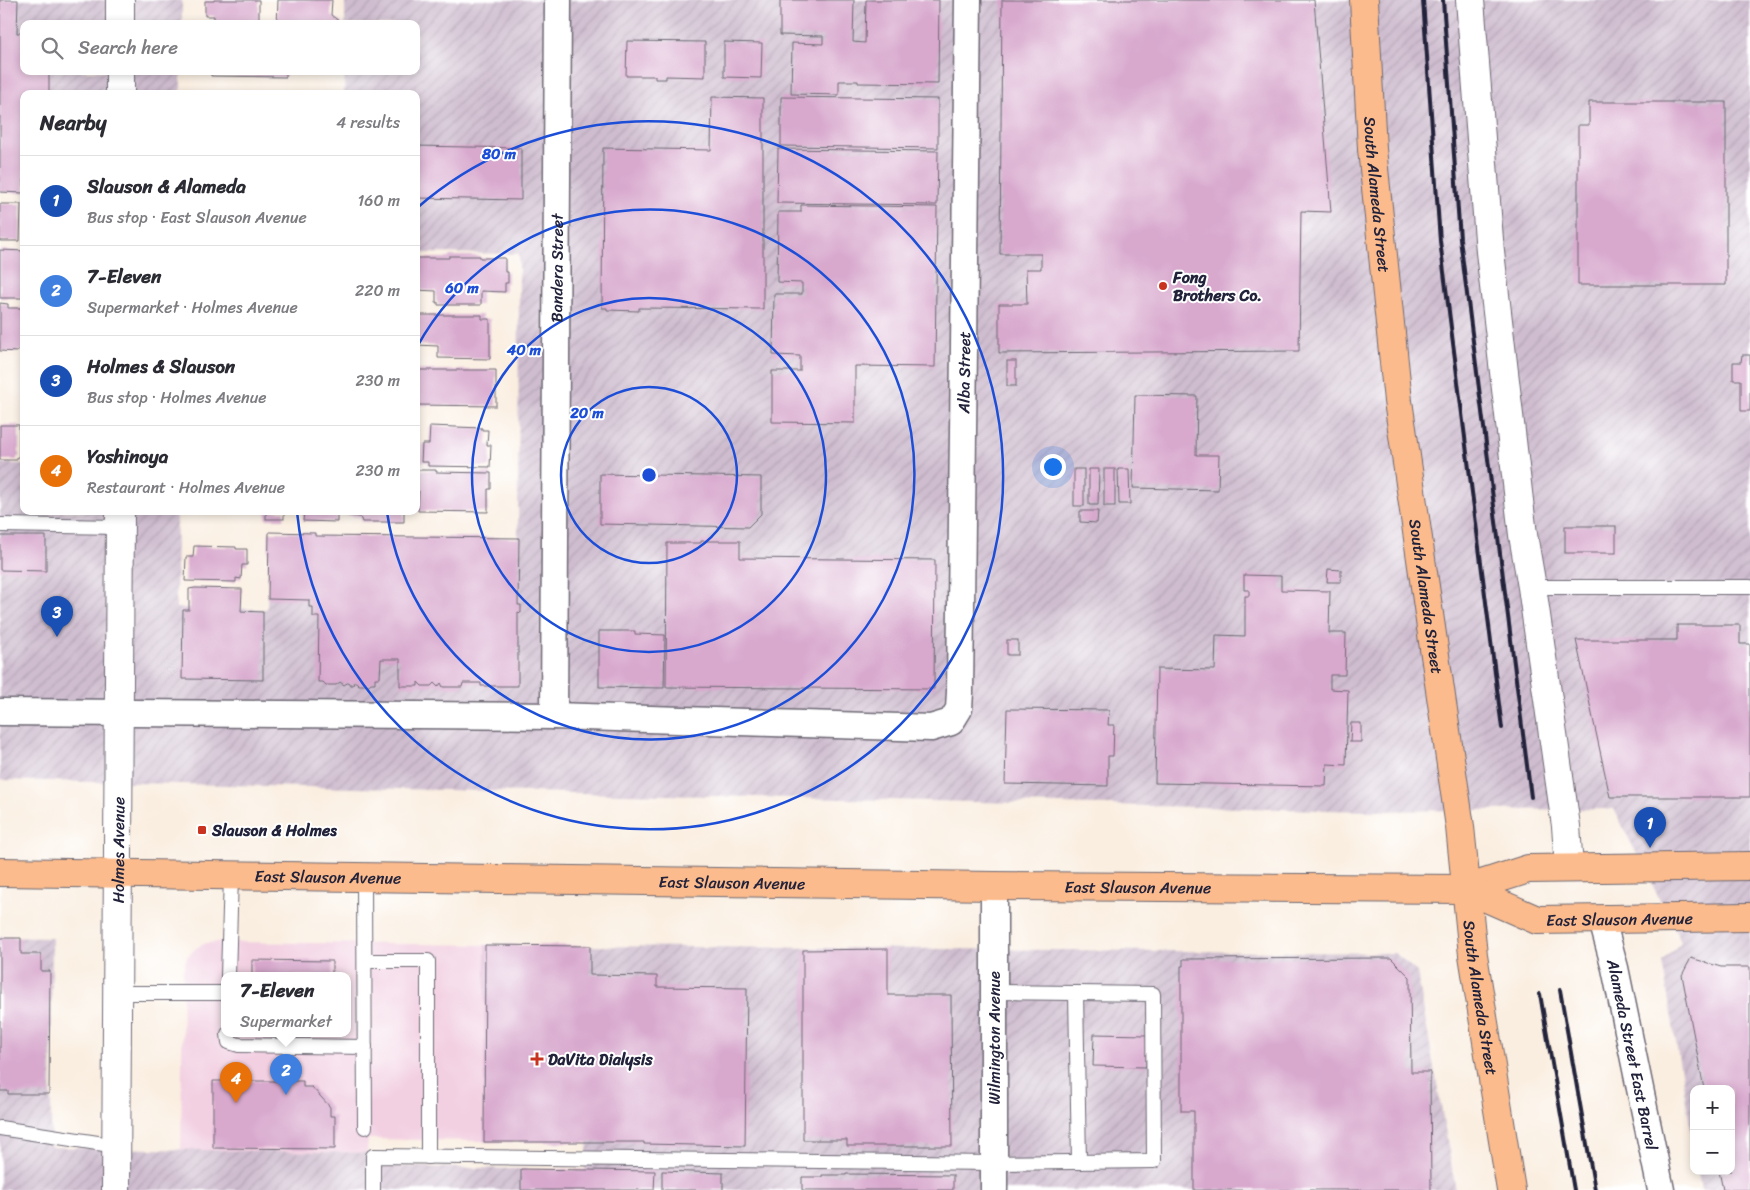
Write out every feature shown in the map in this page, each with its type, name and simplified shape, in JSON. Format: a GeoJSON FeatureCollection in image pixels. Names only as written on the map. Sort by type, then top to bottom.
{"type":"FeatureCollection","features":[{"type":"Feature","properties":{"kind":"main road","name":"South Alameda Street"},"geometry":{"type":"LineString","coordinates":[[1364,0],[1372,149],[1398,401],[1460,827],[1473,955],[1511,1190]]}},
{"type":"Feature","properties":{"kind":"main road","name":"East Slauson Avenue"},"geometry":{"type":"LineString","coordinates":[[0,872],[994,886],[1466,889],[1528,868],[1750,866]]}},
{"type":"Feature","properties":{"kind":"main road","name":"East Slauson Avenue"},"geometry":{"type":"LineString","coordinates":[[1466,889],[1537,920],[1750,917]]}},
{"type":"Feature","properties":{"kind":"street"},"geometry":{"type":"LineString","coordinates":[[120,0],[120,20]]}},
{"type":"Feature","properties":{"kind":"street","name":"Bandera Street"},"geometry":{"type":"LineString","coordinates":[[554,716],[558,0]]}},
{"type":"Feature","properties":{"kind":"street","name":"Alba Street"},"geometry":{"type":"LineString","coordinates":[[554,716],[931,728],[951,722],[959,708],[960,692],[968,0]]}},
{"type":"Feature","properties":{"kind":"street"},"geometry":{"type":"LineString","coordinates":[[1470,0],[1490,252],[1523,535],[1566,826],[1569,868]]}},
{"type":"Feature","properties":{"kind":"street"},"geometry":{"type":"LineString","coordinates":[[120,75],[120,90]]}},
{"type":"Feature","properties":{"kind":"street","name":"Holmes Avenue"},"geometry":{"type":"LineString","coordinates":[[116,1190],[120,519]]}},
{"type":"Feature","properties":{"kind":"street"},"geometry":{"type":"LineString","coordinates":[[0,712],[554,716]]}},
{"type":"Feature","properties":{"kind":"street","name":"Wilmington Avenue"},"geometry":{"type":"LineString","coordinates":[[994,886],[994,1190]]}},
{"type":"Feature","properties":{"kind":"street","name":"Alameda Street East Barrel"},"geometry":{"type":"LineString","coordinates":[[1602,920],[1617,977],[1662,1190]]}},
{"type":"Feature","properties":{"kind":"lane"},"geometry":{"type":"LineString","coordinates":[[0,525],[120,519]]}},
{"type":"Feature","properties":{"kind":"lane"},"geometry":{"type":"LineString","coordinates":[[1532,587],[1750,587]]}},
{"type":"Feature","properties":{"kind":"lane"},"geometry":{"type":"LineString","coordinates":[[228,972],[231,876]]}},
{"type":"Feature","properties":{"kind":"lane"},"geometry":{"type":"LineString","coordinates":[[364,877],[365,1127]]}},
{"type":"Feature","properties":{"kind":"lane"},"geometry":{"type":"LineString","coordinates":[[365,961],[428,961],[428,1157]]}},
{"type":"Feature","properties":{"kind":"lane"},"geometry":{"type":"LineString","coordinates":[[373,1190],[373,1156],[994,1164],[1154,1162],[1153,994],[994,992]]}},
{"type":"Feature","properties":{"kind":"lane"},"geometry":{"type":"LineString","coordinates":[[118,993],[221,993]]}},
{"type":"Feature","properties":{"kind":"lane"},"geometry":{"type":"LineString","coordinates":[[1076,993],[1079,1162]]}},
{"type":"Feature","properties":{"kind":"lane"},"geometry":{"type":"LineString","coordinates":[[228,1037],[229,1042],[238,1045],[365,1047]]}},
{"type":"Feature","properties":{"kind":"lane"},"geometry":{"type":"LineString","coordinates":[[0,1128],[117,1146]]}},
{"type":"Feature","properties":{"kind":"shaded area"},"geometry":{"type":"Polygon","coordinates":[[[0,0],[182,0],[182,20],[20,20],[20,75],[181,75],[181,90],[20,90],[20,193],[0,192],[0,0]]]}},
{"type":"Feature","properties":{"kind":"shaded area"},"geometry":{"type":"Polygon","coordinates":[[[345,0],[1750,0],[1750,1190],[1701,1190],[1699,1175],[1735,1175],[1735,1085],[1690,1085],[1690,1124],[1662,962],[1681,942],[1614,809],[1369,811],[0,780],[0,463],[20,464],[20,515],[177,515],[176,608],[267,609],[269,532],[315,533],[315,536],[518,538],[519,254],[420,253],[420,90],[344,90],[345,75],[420,75],[420,20],[345,20],[345,0]]]}},
{"type":"Feature","properties":{"kind":"shaded area"},"geometry":{"type":"Polygon","coordinates":[[[0,937],[52,938],[51,1147],[367,1153],[367,1166],[585,1170],[588,1143],[590,946],[1395,953],[1417,972],[1456,1190],[0,1190],[0,937]]]}},
{"type":"Feature","properties":{"kind":"shaded area"},"geometry":{"type":"Polygon","coordinates":[[[220,942],[590,946],[588,1143],[368,1139],[367,1153],[181,1151],[183,971],[187,957],[196,948],[206,943],[220,942]]]}},
{"type":"Feature","properties":{"kind":"building"},"geometry":{"type":"Polygon","coordinates":[[[0,0],[18,0],[17,33],[20,33],[20,75],[49,75],[49,90],[20,90],[20,193],[0,192],[0,0]]]}},
{"type":"Feature","properties":{"kind":"building"},"geometry":{"type":"Polygon","coordinates":[[[259,0],[259,20],[214,20],[214,16],[205,16],[205,1],[259,0]]]}},
{"type":"Feature","properties":{"kind":"building"},"geometry":{"type":"Polygon","coordinates":[[[278,0],[332,0],[331,15],[338,20],[277,20],[278,0]]]}},
{"type":"Feature","properties":{"kind":"building"},"geometry":{"type":"Polygon","coordinates":[[[780,0],[854,0],[853,42],[865,43],[866,0],[939,0],[938,84],[839,81],[839,95],[791,94],[792,43],[823,44],[823,36],[780,35],[780,0]]]}},
{"type":"Feature","properties":{"kind":"building"},"geometry":{"type":"Polygon","coordinates":[[[1002,0],[1314,0],[1331,212],[1301,211],[1299,351],[999,353],[999,304],[1027,304],[1026,269],[1041,269],[1041,254],[1000,254],[1002,0]]]}},
{"type":"Feature","properties":{"kind":"building"},"geometry":{"type":"Polygon","coordinates":[[[627,41],[705,42],[705,77],[666,76],[666,79],[655,79],[655,76],[626,76],[627,41]]]}},
{"type":"Feature","properties":{"kind":"building"},"geometry":{"type":"Polygon","coordinates":[[[724,42],[762,43],[761,78],[724,77],[724,42]]]}},
{"type":"Feature","properties":{"kind":"building"},"geometry":{"type":"Polygon","coordinates":[[[286,75],[286,77],[211,76],[286,75]]]}},
{"type":"Feature","properties":{"kind":"building"},"geometry":{"type":"Polygon","coordinates":[[[712,97],[763,98],[763,309],[639,308],[639,311],[607,310],[607,308],[602,308],[603,148],[711,150],[712,97]]]}},
{"type":"Feature","properties":{"kind":"building"},"geometry":{"type":"Polygon","coordinates":[[[781,97],[938,99],[938,148],[781,146],[781,97]]]}},
{"type":"Feature","properties":{"kind":"building"},"geometry":{"type":"Polygon","coordinates":[[[1589,102],[1726,102],[1726,285],[1578,285],[1578,125],[1589,125],[1589,102]]]}},
{"type":"Feature","properties":{"kind":"building"},"geometry":{"type":"Polygon","coordinates":[[[420,146],[521,148],[521,200],[420,198],[420,146]]]}},
{"type":"Feature","properties":{"kind":"building"},"geometry":{"type":"Polygon","coordinates":[[[778,149],[938,151],[937,205],[777,203],[778,149]]]}},
{"type":"Feature","properties":{"kind":"building"},"geometry":{"type":"Polygon","coordinates":[[[0,204],[20,204],[20,241],[0,241],[0,204]]]}},
{"type":"Feature","properties":{"kind":"building"},"geometry":{"type":"Polygon","coordinates":[[[801,205],[937,207],[935,367],[855,366],[855,423],[772,422],[772,371],[800,371],[800,356],[773,355],[774,294],[802,294],[802,283],[777,282],[778,212],[801,212],[801,205]]]}},
{"type":"Feature","properties":{"kind":"building"},"geometry":{"type":"Polygon","coordinates":[[[0,250],[20,251],[20,298],[0,298],[0,250]]]}},
{"type":"Feature","properties":{"kind":"building"},"geometry":{"type":"Polygon","coordinates":[[[449,256],[480,256],[480,258],[505,258],[505,272],[508,272],[508,283],[505,283],[505,292],[481,291],[481,305],[438,305],[438,302],[436,302],[436,291],[420,290],[420,258],[449,258],[449,256]]]}},
{"type":"Feature","properties":{"kind":"building"},"geometry":{"type":"Polygon","coordinates":[[[0,303],[8,304],[8,308],[20,308],[20,350],[17,350],[17,352],[0,351],[0,303]]]}},
{"type":"Feature","properties":{"kind":"building"},"geometry":{"type":"Polygon","coordinates":[[[420,315],[482,315],[482,319],[490,319],[490,359],[438,358],[438,346],[420,345],[420,315]]]}},
{"type":"Feature","properties":{"kind":"building"},"geometry":{"type":"Polygon","coordinates":[[[1742,355],[1750,355],[1750,411],[1741,411],[1741,380],[1733,380],[1733,362],[1741,362],[1742,355]]]}},
{"type":"Feature","properties":{"kind":"building"},"geometry":{"type":"Polygon","coordinates":[[[1007,361],[1016,361],[1016,386],[1007,386],[1007,361]]]}},
{"type":"Feature","properties":{"kind":"building"},"geometry":{"type":"Polygon","coordinates":[[[420,370],[496,370],[496,406],[420,405],[420,370]]]}},
{"type":"Feature","properties":{"kind":"building"},"geometry":{"type":"Polygon","coordinates":[[[1135,395],[1197,396],[1196,455],[1219,455],[1218,490],[1133,488],[1135,395]]]}},
{"type":"Feature","properties":{"kind":"building"},"geometry":{"type":"Polygon","coordinates":[[[0,425],[19,425],[19,457],[17,457],[17,460],[0,460],[0,425]]]}},
{"type":"Feature","properties":{"kind":"building"},"geometry":{"type":"Polygon","coordinates":[[[430,426],[482,428],[482,430],[488,430],[487,445],[491,445],[490,467],[428,466],[428,462],[421,462],[422,444],[429,444],[430,426]]]}},
{"type":"Feature","properties":{"kind":"building"},"geometry":{"type":"Polygon","coordinates":[[[1074,469],[1084,469],[1084,506],[1074,506],[1074,469]]]}},
{"type":"Feature","properties":{"kind":"building"},"geometry":{"type":"Polygon","coordinates":[[[1089,469],[1099,469],[1098,505],[1089,505],[1089,469]]]}},
{"type":"Feature","properties":{"kind":"building"},"geometry":{"type":"Polygon","coordinates":[[[1104,469],[1115,469],[1115,506],[1104,506],[1104,469]]]}},
{"type":"Feature","properties":{"kind":"building"},"geometry":{"type":"Polygon","coordinates":[[[1118,469],[1129,469],[1130,504],[1119,504],[1118,469]]]}},
{"type":"Feature","properties":{"kind":"building"},"geometry":{"type":"Polygon","coordinates":[[[420,470],[491,473],[491,489],[488,489],[488,512],[420,511],[420,470]]]}},
{"type":"Feature","properties":{"kind":"building"},"geometry":{"type":"Polygon","coordinates":[[[600,474],[761,477],[761,514],[748,527],[600,524],[600,474]]]}},
{"type":"Feature","properties":{"kind":"building"},"geometry":{"type":"Polygon","coordinates":[[[1080,511],[1098,511],[1097,523],[1080,522],[1080,511]]]}},
{"type":"Feature","properties":{"kind":"building"},"geometry":{"type":"Polygon","coordinates":[[[266,515],[284,515],[284,519],[266,519],[266,515]]]}},
{"type":"Feature","properties":{"kind":"building"},"geometry":{"type":"Polygon","coordinates":[[[304,515],[337,515],[337,522],[303,521],[304,515]]]}},
{"type":"Feature","properties":{"kind":"building"},"geometry":{"type":"Polygon","coordinates":[[[344,515],[404,515],[404,522],[362,522],[360,517],[344,515]]]}},
{"type":"Feature","properties":{"kind":"building"},"geometry":{"type":"Polygon","coordinates":[[[1565,526],[1616,526],[1616,553],[1565,553],[1565,526]]]}},
{"type":"Feature","properties":{"kind":"building"},"geometry":{"type":"Polygon","coordinates":[[[269,532],[315,533],[315,536],[519,538],[518,605],[521,605],[521,613],[518,612],[518,686],[481,686],[481,683],[463,683],[462,687],[443,687],[441,683],[438,687],[434,683],[431,686],[422,686],[418,682],[418,686],[400,686],[400,659],[381,659],[380,678],[375,678],[375,683],[369,685],[359,685],[354,682],[351,685],[349,682],[344,685],[340,682],[336,685],[326,685],[323,682],[318,682],[319,617],[313,617],[313,607],[309,607],[309,600],[268,599],[269,532]]]}},
{"type":"Feature","properties":{"kind":"building"},"geometry":{"type":"Polygon","coordinates":[[[0,536],[46,536],[46,571],[0,570],[0,536]]]}},
{"type":"Feature","properties":{"kind":"building"},"geometry":{"type":"Polygon","coordinates":[[[701,541],[740,541],[740,558],[935,560],[934,689],[666,687],[667,543],[701,543],[701,541]]]}},
{"type":"Feature","properties":{"kind":"building"},"geometry":{"type":"Polygon","coordinates":[[[194,546],[247,549],[247,565],[242,565],[241,579],[236,578],[236,582],[185,581],[186,557],[193,557],[194,546]]]}},
{"type":"Feature","properties":{"kind":"building"},"geometry":{"type":"Polygon","coordinates":[[[1328,569],[1341,570],[1341,582],[1327,582],[1328,569]]]}},
{"type":"Feature","properties":{"kind":"building"},"geometry":{"type":"Polygon","coordinates":[[[1244,575],[1281,576],[1281,590],[1330,591],[1329,633],[1346,633],[1345,675],[1330,675],[1330,689],[1348,690],[1346,765],[1327,764],[1326,786],[1155,783],[1157,669],[1215,670],[1216,635],[1245,636],[1245,596],[1249,596],[1249,590],[1244,590],[1244,575]]]}},
{"type":"Feature","properties":{"kind":"building"},"geometry":{"type":"Polygon","coordinates":[[[189,589],[242,589],[241,611],[263,612],[263,680],[182,679],[183,610],[189,610],[189,589]]]}},
{"type":"Feature","properties":{"kind":"building"},"geometry":{"type":"Polygon","coordinates":[[[1677,625],[1740,625],[1740,644],[1750,644],[1750,797],[1610,797],[1576,640],[1677,640],[1677,625]]]}},
{"type":"Feature","properties":{"kind":"building"},"geometry":{"type":"Polygon","coordinates":[[[599,631],[635,631],[635,634],[665,635],[664,688],[599,687],[599,631]]]}},
{"type":"Feature","properties":{"kind":"building"},"geometry":{"type":"Polygon","coordinates":[[[1007,640],[1018,640],[1018,655],[1007,655],[1007,640]]]}},
{"type":"Feature","properties":{"kind":"building"},"geometry":{"type":"Polygon","coordinates":[[[1007,709],[1109,710],[1108,725],[1114,725],[1113,756],[1108,756],[1108,786],[1005,784],[1007,709]]]}},
{"type":"Feature","properties":{"kind":"building"},"geometry":{"type":"Polygon","coordinates":[[[1351,723],[1361,723],[1361,742],[1350,742],[1351,723]]]}},
{"type":"Feature","properties":{"kind":"building"},"geometry":{"type":"Polygon","coordinates":[[[0,938],[21,938],[21,954],[41,954],[41,971],[50,971],[49,1094],[8,1094],[8,1091],[0,1091],[0,938]]]}},
{"type":"Feature","properties":{"kind":"building"},"geometry":{"type":"Polygon","coordinates":[[[485,945],[590,946],[590,975],[657,976],[657,987],[747,988],[745,1146],[644,1144],[644,1142],[484,1142],[485,945]]]}},
{"type":"Feature","properties":{"kind":"building"},"geometry":{"type":"Polygon","coordinates":[[[888,949],[888,995],[951,995],[952,1146],[847,1146],[847,1140],[803,1140],[803,950],[888,949]]]}},
{"type":"Feature","properties":{"kind":"building"},"geometry":{"type":"Polygon","coordinates":[[[1391,958],[1410,977],[1411,1072],[1430,1072],[1431,1190],[1194,1190],[1194,1111],[1181,1111],[1181,966],[1183,966],[1183,959],[1391,958]]]}},
{"type":"Feature","properties":{"kind":"building"},"geometry":{"type":"Polygon","coordinates":[[[1691,958],[1721,967],[1750,967],[1750,1190],[1723,1190],[1720,1175],[1735,1175],[1735,1085],[1703,1085],[1682,975],[1691,958]]]}},
{"type":"Feature","properties":{"kind":"building"},"geometry":{"type":"Polygon","coordinates":[[[252,960],[332,961],[332,972],[252,972],[252,960]]]}},
{"type":"Feature","properties":{"kind":"building"},"geometry":{"type":"Polygon","coordinates":[[[1094,1034],[1147,1035],[1146,1067],[1093,1066],[1094,1034]]]}},
{"type":"Feature","properties":{"kind":"building"},"geometry":{"type":"Polygon","coordinates":[[[213,1081],[303,1081],[303,1087],[312,1087],[330,1107],[330,1116],[335,1116],[335,1149],[213,1148],[213,1081]]]}},
{"type":"Feature","properties":{"kind":"building"},"geometry":{"type":"Polygon","coordinates":[[[521,1169],[655,1171],[654,1190],[521,1190],[521,1169]]]}},
{"type":"Feature","properties":{"kind":"building"},"geometry":{"type":"Polygon","coordinates":[[[662,1171],[723,1173],[723,1190],[662,1190],[662,1171]]]}},
{"type":"Feature","properties":{"kind":"building"},"geometry":{"type":"Polygon","coordinates":[[[846,1174],[953,1175],[953,1190],[802,1190],[802,1177],[846,1174]]]}},
{"type":"Feature","properties":{"kind":"railway"},"geometry":{"type":"LineString","coordinates":[[1423,0],[1440,241],[1502,728]]}},
{"type":"Feature","properties":{"kind":"railway"},"geometry":{"type":"LineString","coordinates":[[1443,0],[1460,239],[1531,797]]}},
{"type":"Feature","properties":{"kind":"railway"},"geometry":{"type":"LineString","coordinates":[[1560,990],[1595,1190]]}},
{"type":"Feature","properties":{"kind":"railway"},"geometry":{"type":"LineString","coordinates":[[1540,994],[1574,1190]]}},
{"type":"Feature","properties":{"kind":"place","name":"Fong Brothers Co."},"geometry":{"type":"Point","coordinates":[1163,286]}},
{"type":"Feature","properties":{"kind":"place","name":"Holmes & Slauson"},"geometry":{"type":"Point","coordinates":[57,637]}},
{"type":"Feature","properties":{"kind":"place","name":"Slauson & Holmes"},"geometry":{"type":"Point","coordinates":[202,830]}},
{"type":"Feature","properties":{"kind":"place","name":"Slauson & Alameda"},"geometry":{"type":"Point","coordinates":[1650,848]}},
{"type":"Feature","properties":{"kind":"place","name":"DaVita Dialysis"},"geometry":{"type":"Point","coordinates":[537,1059]}},
{"type":"Feature","properties":{"kind":"place","name":"7-Eleven"},"geometry":{"type":"Point","coordinates":[286,1095]}},
{"type":"Feature","properties":{"kind":"place","name":"Yoshinoya"},"geometry":{"type":"Point","coordinates":[236,1103]}}]}
